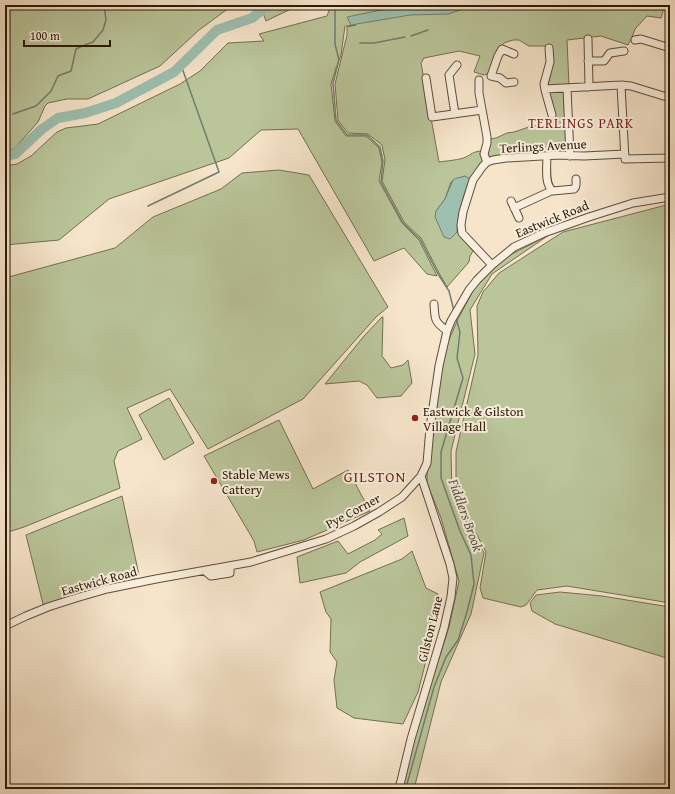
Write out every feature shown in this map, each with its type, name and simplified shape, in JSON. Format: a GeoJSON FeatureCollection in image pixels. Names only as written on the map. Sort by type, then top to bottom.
{"type":"FeatureCollection","features":[{"type":"Feature","properties":{"kind":"street"},"geometry":{"type":"LineString","coordinates":[[635,40],[641,38],[670,48]]}},
{"type":"Feature","properties":{"kind":"street"},"geometry":{"type":"LineString","coordinates":[[588,39],[589,87]]}},
{"type":"Feature","properties":{"kind":"street"},"geometry":{"type":"LineString","coordinates":[[549,48],[550,62],[544,84],[552,115]]}},
{"type":"Feature","properties":{"kind":"street"},"geometry":{"type":"LineString","coordinates":[[487,162],[484,154],[487,137],[477,79],[483,81],[491,76],[502,49],[514,54]]}},
{"type":"Feature","properties":{"kind":"street"},"geometry":{"type":"LineString","coordinates":[[588,61],[604,61],[610,53],[624,51]]}},
{"type":"Feature","properties":{"kind":"street"},"geometry":{"type":"LineString","coordinates":[[455,114],[449,75],[457,66]]}},
{"type":"Feature","properties":{"kind":"street"},"geometry":{"type":"LineString","coordinates":[[491,76],[500,78],[506,83],[514,82]]}},
{"type":"Feature","properties":{"kind":"street"},"geometry":{"type":"LineString","coordinates":[[426,78],[432,117],[482,110]]}},
{"type":"Feature","properties":{"kind":"street"},"geometry":{"type":"LineString","coordinates":[[545,89],[621,85],[631,86],[670,98]]}},
{"type":"Feature","properties":{"kind":"street"},"geometry":{"type":"LineString","coordinates":[[621,85],[625,156]]}},
{"type":"Feature","properties":{"kind":"street"},"geometry":{"type":"LineString","coordinates":[[567,88],[570,156]]}},
{"type":"Feature","properties":{"kind":"street","name":"Terlings Avenue"},"geometry":{"type":"LineString","coordinates":[[492,265],[462,233],[461,225],[463,212],[473,180],[487,162],[506,158],[559,155],[670,158]]}},
{"type":"Feature","properties":{"kind":"street"},"geometry":{"type":"LineString","coordinates":[[547,156],[547,183],[550,190]]}},
{"type":"Feature","properties":{"kind":"street"},"geometry":{"type":"LineString","coordinates":[[519,218],[512,205],[549,192],[550,190],[575,189],[576,180]]}},
{"type":"Feature","properties":{"kind":"street","name":"Eastwick Road"},"geometry":{"type":"LineString","coordinates":[[451,321],[468,290],[492,265],[514,247],[544,233],[589,216],[633,203],[670,197]]}},
{"type":"Feature","properties":{"kind":"street"},"geometry":{"type":"LineString","coordinates":[[434,304],[435,319],[437,323],[447,331]]}},
{"type":"Feature","properties":{"kind":"street","name":"Pye Corner"},"geometry":{"type":"LineString","coordinates":[[230,566],[251,562],[326,539],[354,526],[402,497],[421,476],[427,463],[430,428],[439,366],[447,331],[451,321]]}},
{"type":"Feature","properties":{"kind":"street","name":"Gilston Lane"},"geometry":{"type":"LineString","coordinates":[[399,789],[411,739],[443,633],[451,596],[453,578],[450,564],[421,476]]}},
{"type":"Feature","properties":{"kind":"street","name":"Eastwick Road"},"geometry":{"type":"LineString","coordinates":[[5,626],[26,616],[76,598],[142,582],[204,571],[211,576],[230,573],[230,566]]}},
{"type":"Feature","properties":{"kind":"shaded area"},"geometry":{"type":"Polygon","coordinates":[[[5,5],[233,5],[199,30],[160,66],[88,99],[67,99],[48,103],[45,106],[38,122],[14,149],[5,151],[5,5]]]}},
{"type":"Feature","properties":{"kind":"shaded area"},"geometry":{"type":"Polygon","coordinates":[[[260,5],[297,5],[266,21],[260,5]]]}},
{"type":"Feature","properties":{"kind":"shaded area"},"geometry":{"type":"Polygon","coordinates":[[[331,5],[665,5],[661,18],[647,16],[635,29],[628,45],[601,36],[567,40],[569,85],[549,85],[548,82],[551,72],[551,64],[548,46],[529,46],[519,40],[504,43],[501,46],[490,73],[484,75],[474,72],[480,56],[459,51],[424,58],[421,63],[439,162],[460,159],[481,151],[483,162],[477,170],[460,235],[473,251],[469,262],[447,287],[421,238],[404,222],[382,181],[385,160],[382,145],[368,134],[348,133],[338,120],[335,84],[347,35],[347,27],[356,25],[345,26],[341,55],[331,84],[335,121],[346,136],[366,136],[379,148],[382,162],[379,181],[402,223],[419,240],[437,276],[427,274],[404,248],[374,261],[298,129],[261,130],[229,158],[109,199],[59,240],[5,245],[5,166],[17,164],[31,156],[57,132],[66,128],[98,124],[180,84],[200,71],[228,43],[264,41],[259,34],[327,16],[331,5]],[[465,176],[451,182],[445,199],[436,211],[457,232],[457,226],[466,188],[465,176]]]}},
{"type":"Feature","properties":{"kind":"shaded area"},"geometry":{"type":"Polygon","coordinates":[[[450,5],[476,5],[448,14],[410,15],[351,25],[347,17],[400,6],[442,8],[450,5]]]}},
{"type":"Feature","properties":{"kind":"shaded area"},"geometry":{"type":"Polygon","coordinates":[[[550,91],[566,92],[568,151],[557,150],[491,157],[488,156],[490,139],[531,126],[542,126],[552,122],[554,115],[549,93],[550,91]]]}},
{"type":"Feature","properties":{"kind":"shaded area"},"geometry":{"type":"Polygon","coordinates":[[[279,170],[309,175],[388,307],[376,317],[303,399],[208,449],[170,389],[127,408],[142,439],[118,451],[114,461],[120,488],[24,527],[5,533],[5,278],[115,248],[153,217],[221,189],[242,173],[279,170]]]}},
{"type":"Feature","properties":{"kind":"shaded area"},"geometry":{"type":"Polygon","coordinates":[[[465,176],[470,179],[461,205],[457,232],[450,239],[444,237],[435,217],[436,211],[445,199],[453,180],[465,176]]]}},
{"type":"Feature","properties":{"kind":"shaded area"},"geometry":{"type":"Polygon","coordinates":[[[670,204],[670,603],[567,586],[537,590],[526,605],[521,607],[483,598],[480,588],[486,552],[456,496],[456,452],[478,355],[477,306],[483,292],[499,273],[563,232],[670,204]]]}},
{"type":"Feature","properties":{"kind":"shaded area"},"geometry":{"type":"Polygon","coordinates":[[[549,235],[492,274],[470,310],[475,354],[451,451],[452,495],[484,553],[471,614],[441,682],[414,789],[398,789],[449,627],[459,581],[441,518],[427,483],[427,471],[430,462],[441,358],[458,319],[475,287],[500,260],[549,235]]]}},
{"type":"Feature","properties":{"kind":"shaded area"},"geometry":{"type":"Polygon","coordinates":[[[382,317],[382,356],[391,368],[403,365],[408,360],[412,383],[401,396],[377,398],[367,385],[359,381],[325,384],[364,336],[382,317]]]}},
{"type":"Feature","properties":{"kind":"shaded area"},"geometry":{"type":"Polygon","coordinates":[[[169,398],[194,443],[164,460],[139,415],[169,398]]]}},
{"type":"Feature","properties":{"kind":"shaded area"},"geometry":{"type":"Polygon","coordinates":[[[279,420],[313,489],[348,470],[370,511],[304,540],[257,552],[254,541],[204,456],[279,420]]]}},
{"type":"Feature","properties":{"kind":"shaded area"},"geometry":{"type":"Polygon","coordinates":[[[122,496],[139,575],[126,585],[44,608],[26,535],[122,496]]]}},
{"type":"Feature","properties":{"kind":"shaded area"},"geometry":{"type":"Polygon","coordinates":[[[404,518],[408,536],[360,562],[346,573],[300,583],[297,557],[338,541],[348,554],[375,540],[382,534],[378,530],[404,518]]]}},
{"type":"Feature","properties":{"kind":"shaded area"},"geometry":{"type":"Polygon","coordinates":[[[412,551],[426,588],[438,594],[423,651],[428,653],[418,692],[403,724],[354,718],[337,708],[334,680],[337,662],[330,652],[331,619],[326,612],[320,592],[402,559],[412,551]]]}},
{"type":"Feature","properties":{"kind":"shaded area"},"geometry":{"type":"Polygon","coordinates":[[[560,592],[602,596],[670,607],[670,659],[555,624],[532,611],[530,603],[536,595],[560,592]]]}},
{"type":"Feature","properties":{"kind":"waterway"},"geometry":{"type":"LineString","coordinates":[[13,114],[36,106],[51,91],[58,76],[71,71],[76,49],[93,42],[103,30],[106,20],[104,5]]}},
{"type":"Feature","properties":{"kind":"waterway"},"geometry":{"type":"LineString","coordinates":[[5,156],[15,154],[42,129],[58,118],[85,113],[116,103],[174,72],[217,30],[252,18],[268,5]]}},
{"type":"Feature","properties":{"kind":"waterway","name":"Fiddlers Brook"},"geometry":{"type":"LineString","coordinates":[[335,5],[335,44],[339,60],[333,83],[336,120],[347,135],[367,135],[380,147],[383,161],[381,182],[403,223],[420,239],[438,274],[449,291],[454,311]]}},
{"type":"Feature","properties":{"kind":"waterway"},"geometry":{"type":"LineString","coordinates":[[411,36],[428,30]]}},
{"type":"Feature","properties":{"kind":"waterway"},"geometry":{"type":"LineString","coordinates":[[360,43],[374,43],[405,37]]}},
{"type":"Feature","properties":{"kind":"waterway"},"geometry":{"type":"LineString","coordinates":[[148,206],[219,172],[181,65]]}},
{"type":"Feature","properties":{"kind":"waterway","name":"Fiddlers Brook"},"geometry":{"type":"LineString","coordinates":[[410,789],[407,784],[434,687],[446,657],[458,640],[474,584],[471,555],[460,531],[441,478],[441,452],[463,378],[457,358],[460,332],[456,318]]}},
{"type":"Feature","properties":{"kind":"place","name":"Eastwick & Gilston Village Hall"},"geometry":{"type":"Point","coordinates":[415,418]}},
{"type":"Feature","properties":{"kind":"place","name":"Stable Mews Cattery"},"geometry":{"type":"Point","coordinates":[214,481]}},
{"type":"Feature","properties":{"kind":"district","name":"TERLINGS PARK"},"geometry":{"type":"Point","coordinates":[581,123]}},
{"type":"Feature","properties":{"kind":"district","name":"GILSTON"},"geometry":{"type":"Point","coordinates":[375,476]}}]}
